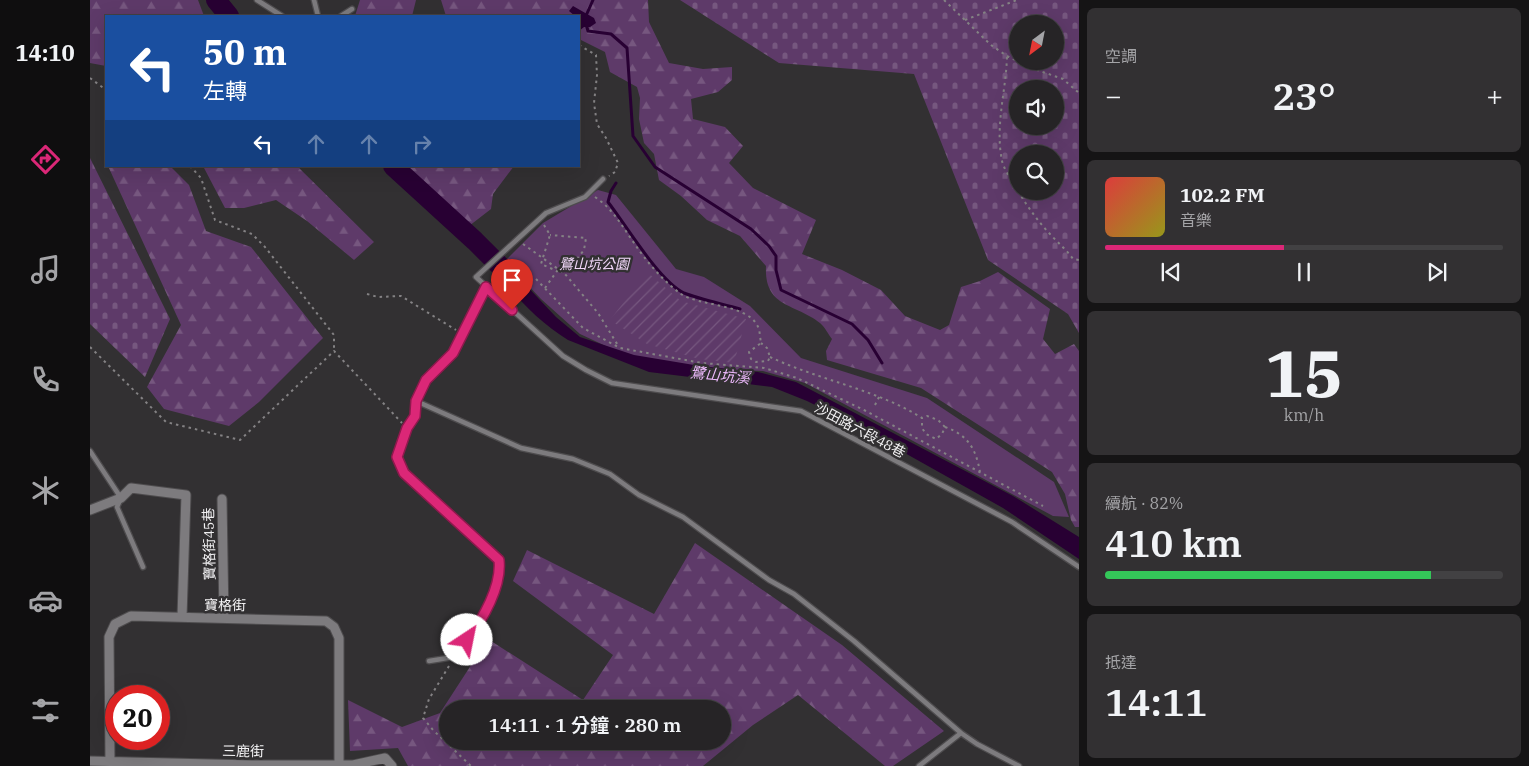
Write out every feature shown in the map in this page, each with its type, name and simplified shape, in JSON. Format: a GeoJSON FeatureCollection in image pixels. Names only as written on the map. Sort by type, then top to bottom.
{"type":"FeatureCollection","features":[{"type":"Feature","properties":{"kind":"street"},"geometry":{"type":"LineString","coordinates":[[90,510],[121,498],[131,488],[186,494],[182,618]]}},
{"type":"Feature","properties":{"kind":"street","name":"寶格街45巷"},"geometry":{"type":"LineString","coordinates":[[222,499],[224,618]]}},
{"type":"Feature","properties":{"kind":"street","name":"寶格街"},"geometry":{"type":"LineString","coordinates":[[110,763],[109,638],[115,624],[132,616],[326,621],[334,627],[339,638],[339,765]]}},
{"type":"Feature","properties":{"kind":"street","name":"三鹿街"},"geometry":{"type":"LineString","coordinates":[[90,761],[252,766],[353,765],[385,758],[392,766]]}},
{"type":"Feature","properties":{"kind":"lane"},"geometry":{"type":"LineString","coordinates":[[257,0],[280,15]]}},
{"type":"Feature","properties":{"kind":"lane"},"geometry":{"type":"LineString","coordinates":[[314,0],[318,15]]}},
{"type":"Feature","properties":{"kind":"lane"},"geometry":{"type":"LineString","coordinates":[[343,15],[352,9]]}},
{"type":"Feature","properties":{"kind":"lane","name":"沙田路六段48巷"},"geometry":{"type":"LineString","coordinates":[[603,180],[584,197],[546,213],[476,277],[563,356],[612,383],[801,411],[1012,522],[1079,567]]}},
{"type":"Feature","properties":{"kind":"lane"},"geometry":{"type":"LineString","coordinates":[[429,661],[454,657],[478,627],[501,573],[499,560],[404,473],[397,457],[407,428],[415,416],[416,401],[426,380],[453,353],[486,287]]}},
{"type":"Feature","properties":{"kind":"lane"},"geometry":{"type":"LineString","coordinates":[[416,401],[521,448],[573,458],[610,474],[640,496],[683,517],[769,580],[807,604],[854,641],[961,733],[977,744],[1019,766]]}},
{"type":"Feature","properties":{"kind":"lane"},"geometry":{"type":"LineString","coordinates":[[90,451],[121,498],[117,507],[143,567]]}},
{"type":"Feature","properties":{"kind":"lane"},"geometry":{"type":"LineString","coordinates":[[919,766],[961,733]]}},
{"type":"Feature","properties":{"kind":"path"},"geometry":{"type":"LineString","coordinates":[[944,0],[1007,56],[1034,69],[1063,79],[1079,93]]}},
{"type":"Feature","properties":{"kind":"path"},"geometry":{"type":"LineString","coordinates":[[965,20],[1017,0]]}},
{"type":"Feature","properties":{"kind":"path"},"geometry":{"type":"LineString","coordinates":[[580,46],[596,56],[597,75],[594,103],[597,124],[618,163],[615,172],[603,180]]}},
{"type":"Feature","properties":{"kind":"path"},"geometry":{"type":"LineString","coordinates":[[1007,56],[1000,155],[1009,176]]}},
{"type":"Feature","properties":{"kind":"path"},"geometry":{"type":"LineString","coordinates":[[90,78],[105,89]]}},
{"type":"Feature","properties":{"kind":"path"},"geometry":{"type":"LineString","coordinates":[[191,167],[201,178],[216,220],[252,234],[265,247],[334,335],[334,351],[407,428]]}},
{"type":"Feature","properties":{"kind":"path"},"geometry":{"type":"LineString","coordinates":[[589,193],[606,204],[619,219],[634,244],[666,282],[682,295],[749,316],[758,325],[761,343],[767,348],[770,357],[792,367],[879,397],[922,418],[926,416],[938,420],[945,427],[957,431],[973,446],[980,472]]}},
{"type":"Feature","properties":{"kind":"path"},"geometry":{"type":"LineString","coordinates":[[1024,200],[1031,212],[1049,233],[1066,249],[1073,259],[1079,260]]}},
{"type":"Feature","properties":{"kind":"path"},"geometry":{"type":"LineString","coordinates":[[540,218],[550,235],[541,264],[557,271],[570,268],[584,250],[586,238],[550,235]]}},
{"type":"Feature","properties":{"kind":"path"},"geometry":{"type":"LineString","coordinates":[[517,239],[565,274],[598,313],[620,348]]}},
{"type":"Feature","properties":{"kind":"path"},"geometry":{"type":"LineString","coordinates":[[545,288],[557,271]]}},
{"type":"Feature","properties":{"kind":"path"},"geometry":{"type":"LineString","coordinates":[[536,279],[583,328],[620,348],[702,363],[761,368],[797,378],[820,388],[1043,506]]}},
{"type":"Feature","properties":{"kind":"path"},"geometry":{"type":"LineString","coordinates":[[367,294],[378,297],[401,296],[421,306],[462,335]]}},
{"type":"Feature","properties":{"kind":"path"},"geometry":{"type":"LineString","coordinates":[[761,343],[749,352],[752,359],[756,362],[762,362],[768,361],[770,357]]}},
{"type":"Feature","properties":{"kind":"path"},"geometry":{"type":"LineString","coordinates":[[90,347],[166,422],[240,440],[334,351]]}},
{"type":"Feature","properties":{"kind":"path"},"geometry":{"type":"LineString","coordinates":[[761,368],[762,362]]}},
{"type":"Feature","properties":{"kind":"path"},"geometry":{"type":"LineString","coordinates":[[874,406],[879,397]]}},
{"type":"Feature","properties":{"kind":"path"},"geometry":{"type":"LineString","coordinates":[[922,418],[922,428],[926,434],[936,439],[942,434],[945,427]]}},
{"type":"Feature","properties":{"kind":"path"},"geometry":{"type":"LineString","coordinates":[[458,651],[435,687],[423,718],[471,766]]}},
{"type":"Feature","properties":{"kind":"green space"},"geometry":{"type":"Polygon","coordinates":[[[90,0],[198,0],[204,15],[105,15],[105,66],[90,63],[90,0]]]}},
{"type":"Feature","properties":{"kind":"green space"},"geometry":{"type":"Polygon","coordinates":[[[360,0],[416,0],[412,15],[355,15],[360,0]]]}},
{"type":"Feature","properties":{"kind":"green space"},"geometry":{"type":"Polygon","coordinates":[[[441,0],[648,0],[649,22],[669,63],[703,69],[732,67],[732,80],[718,92],[691,99],[693,119],[725,127],[743,146],[729,163],[753,188],[816,220],[802,254],[842,270],[881,290],[905,316],[940,330],[949,325],[961,287],[980,281],[998,272],[1050,309],[1043,339],[1055,354],[1074,344],[1079,351],[1079,527],[1075,527],[1071,520],[1065,494],[1052,472],[921,388],[827,360],[826,351],[832,339],[825,329],[820,323],[783,303],[776,297],[770,290],[766,266],[740,236],[707,220],[681,196],[659,180],[654,154],[644,143],[639,119],[640,98],[637,87],[610,72],[605,52],[580,40],[580,15],[446,15],[441,0]]]}},
{"type":"Feature","properties":{"kind":"green space"},"geometry":{"type":"Polygon","coordinates":[[[680,0],[1079,0],[1079,333],[1068,314],[988,260],[914,74],[779,63],[680,0]]]}},
{"type":"Feature","properties":{"kind":"green space"},"geometry":{"type":"Polygon","coordinates":[[[90,158],[170,319],[145,377],[90,324],[90,158]]]}},
{"type":"Feature","properties":{"kind":"green space"},"geometry":{"type":"Polygon","coordinates":[[[108,167],[171,167],[189,185],[206,231],[251,247],[323,338],[259,402],[229,426],[164,409],[147,387],[181,325],[108,167]]]}},
{"type":"Feature","properties":{"kind":"green space"},"geometry":{"type":"Polygon","coordinates":[[[204,167],[298,167],[374,242],[354,260],[307,221],[276,200],[244,208],[225,208],[204,167]]]}},
{"type":"Feature","properties":{"kind":"green space"},"geometry":{"type":"Polygon","coordinates":[[[405,167],[513,167],[493,194],[491,209],[469,226],[405,167]]]}},
{"type":"Feature","properties":{"kind":"green space","name":"鷺山坑公園"},"geometry":{"type":"Polygon","coordinates":[[[598,190],[616,195],[676,269],[704,277],[750,306],[801,358],[927,398],[1054,482],[1069,517],[1053,516],[805,383],[763,371],[701,369],[640,362],[580,334],[541,299],[505,261],[543,223],[598,190]]]}},
{"type":"Feature","properties":{"kind":"green space"},"geometry":{"type":"Polygon","coordinates":[[[647,272],[681,301],[746,319],[734,363],[699,359],[647,344],[610,320],[647,272]]]}},
{"type":"Feature","properties":{"kind":"green space"},"geometry":{"type":"Polygon","coordinates":[[[695,543],[842,645],[944,731],[893,766],[885,766],[798,695],[753,725],[731,743],[731,700],[583,700],[613,655],[513,581],[527,550],[654,614],[695,543]]]}},
{"type":"Feature","properties":{"kind":"green space"},"geometry":{"type":"Polygon","coordinates":[[[488,639],[583,700],[448,700],[488,639]]]}},
{"type":"Feature","properties":{"kind":"green space"},"geometry":{"type":"Polygon","coordinates":[[[348,700],[402,727],[439,713],[439,750],[723,750],[703,766],[408,766],[398,748],[350,751],[348,700]]]}},
{"type":"Feature","properties":{"kind":"water"},"geometry":{"type":"Polygon","coordinates":[[[573,6],[594,18],[596,23],[580,30],[580,15],[574,15],[569,11],[573,6]]]}},
{"type":"Feature","properties":{"kind":"water"},"geometry":{"type":"Polygon","coordinates":[[[497,263],[523,282],[556,317],[580,337],[634,355],[700,366],[758,372],[796,382],[1013,496],[1079,537],[1079,559],[1003,508],[853,424],[807,401],[772,387],[649,372],[568,340],[526,307],[509,286],[497,263]]]}},
{"type":"Feature","properties":{"kind":"waterway","name":"鷺山坑溪"},"geometry":{"type":"LineString","coordinates":[[216,0],[228,15]]}},
{"type":"Feature","properties":{"kind":"waterway"},"geometry":{"type":"LineString","coordinates":[[585,18],[593,0]]}},
{"type":"Feature","properties":{"kind":"waterway"},"geometry":{"type":"LineString","coordinates":[[586,24],[588,31],[611,34],[627,48],[633,136],[655,167],[751,229],[769,246],[776,256],[776,270],[781,290],[852,324],[868,340],[882,363]]}},
{"type":"Feature","properties":{"kind":"waterway","name":"鷺山坑溪"},"geometry":{"type":"LineString","coordinates":[[394,167],[475,241],[512,278]]}},
{"type":"Feature","properties":{"kind":"waterway"},"geometry":{"type":"LineString","coordinates":[[616,183],[611,191],[608,202],[643,252],[664,277],[674,287],[684,293],[740,309]]}},
{"type":"Feature","properties":{"kind":"route"},"geometry":{"type":"LineString","coordinates":[[467,640],[478,627],[501,573],[499,560],[404,473],[397,457],[407,428],[415,416],[416,401],[426,380],[453,353],[486,287],[512,310]]}}]}
